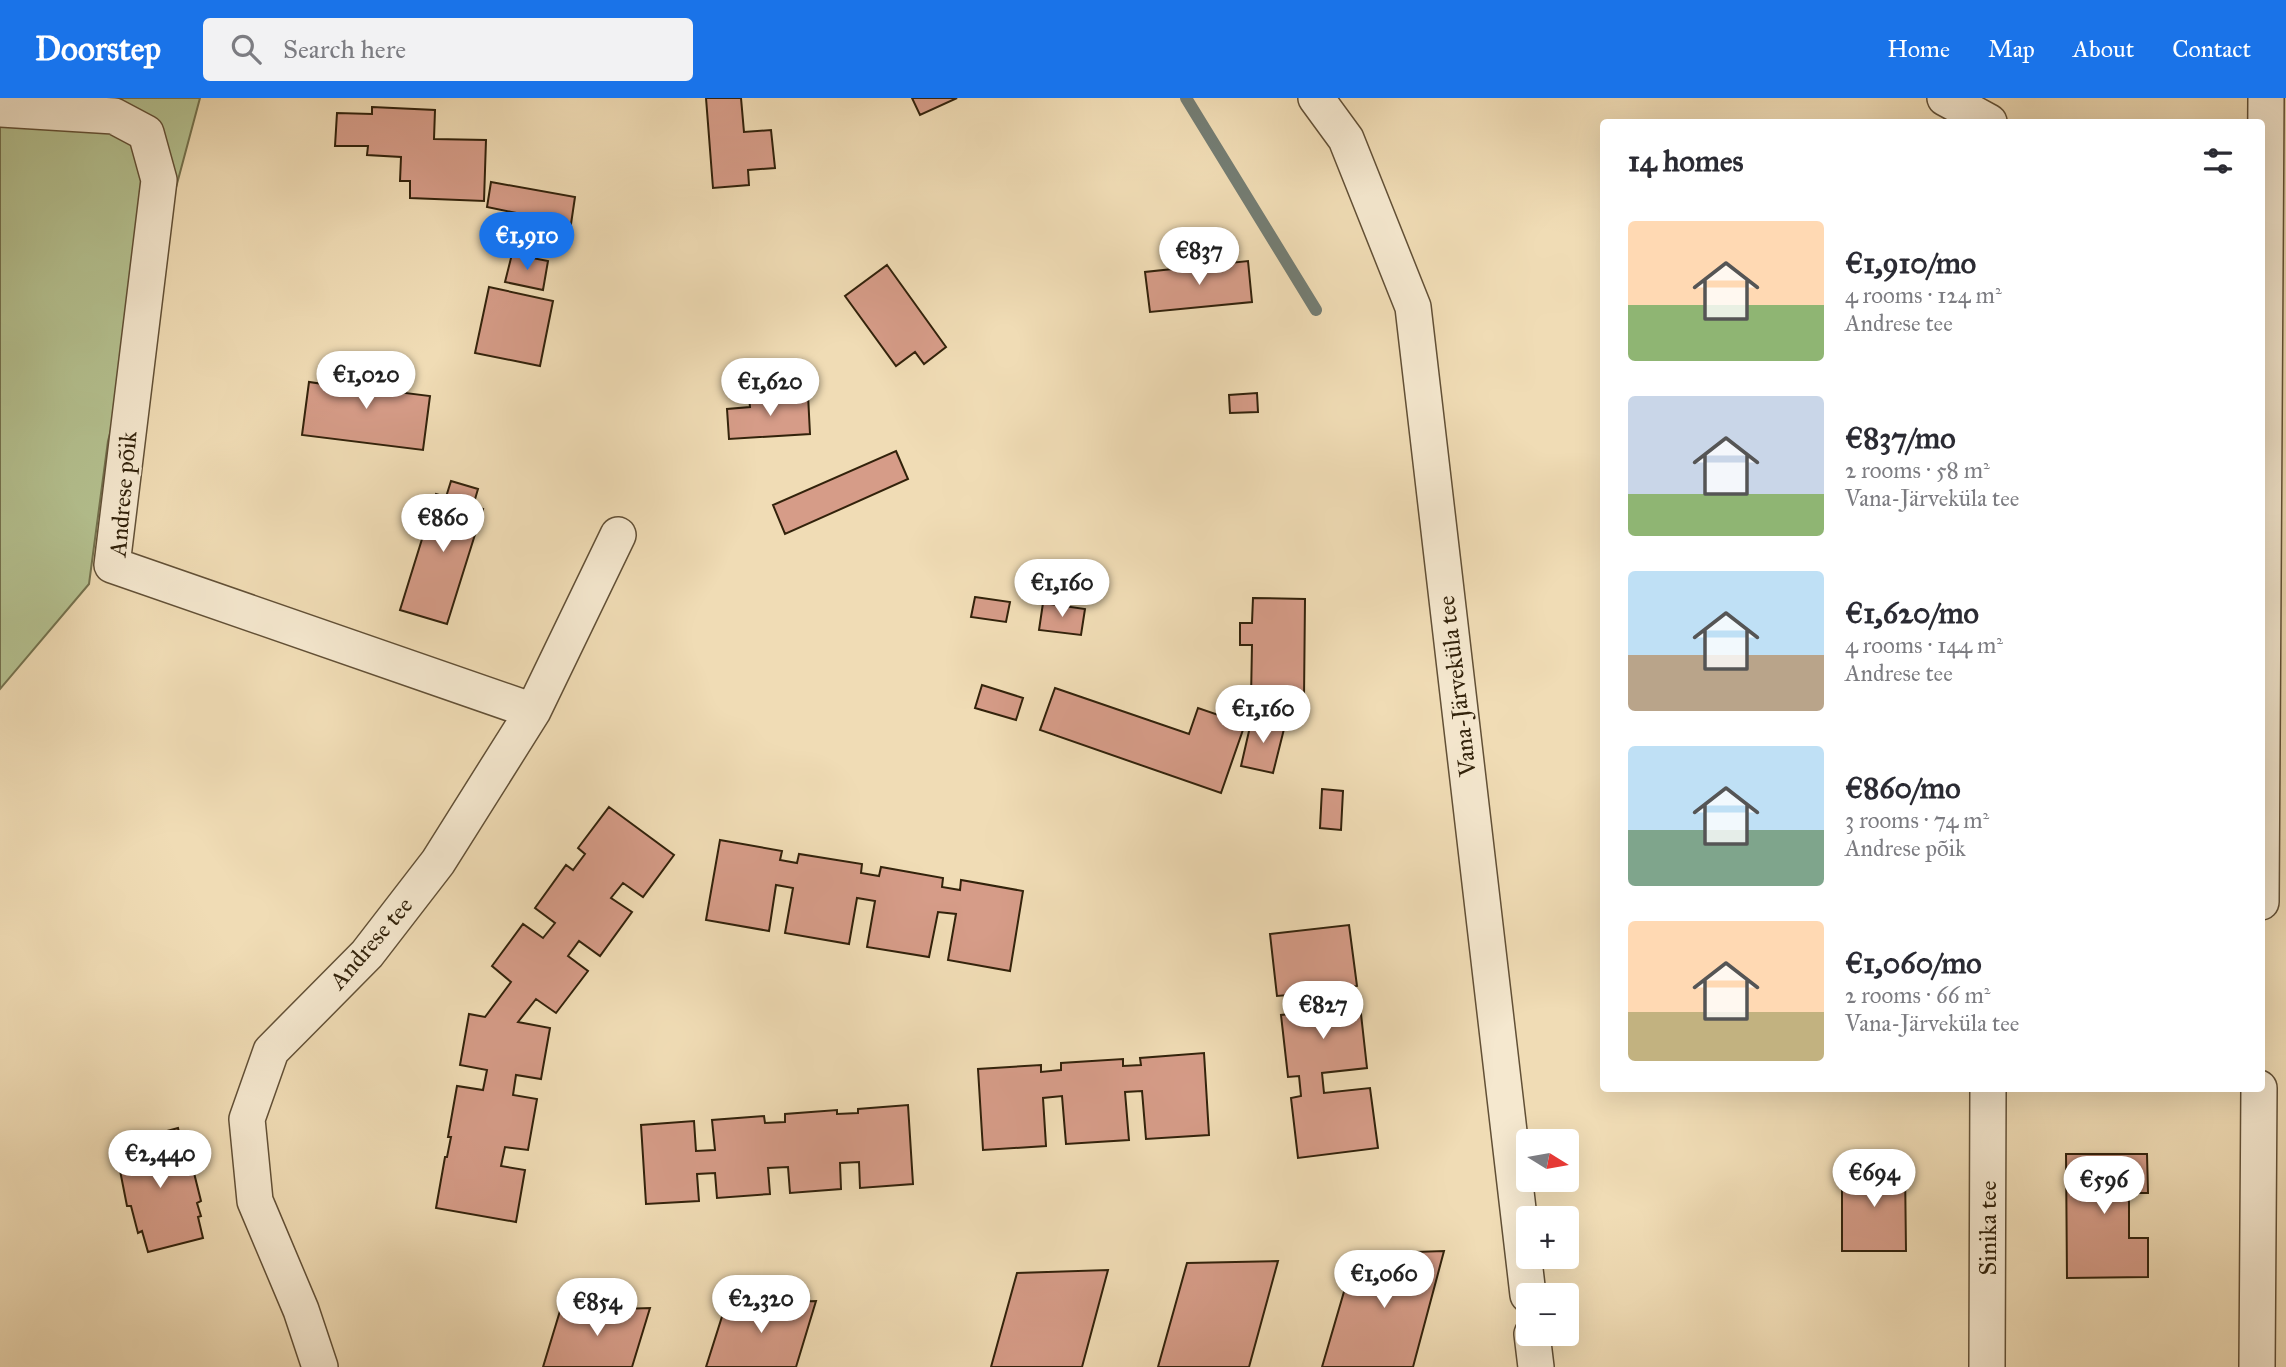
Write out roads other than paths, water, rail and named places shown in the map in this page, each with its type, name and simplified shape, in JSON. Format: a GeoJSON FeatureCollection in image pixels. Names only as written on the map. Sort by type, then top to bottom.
{"type":"FeatureCollection","features":[{"type":"Feature","properties":{"kind":"street","name":"Vana-Järveküla tee"},"geometry":{"type":"LineString","coordinates":[[1316,98],[1346,139],[1413,307],[1527,1283]]}},
{"type":"Feature","properties":{"kind":"street"},"geometry":{"type":"LineString","coordinates":[[1945,98],[1984,119]]}},
{"type":"Feature","properties":{"kind":"street"},"geometry":{"type":"LineString","coordinates":[[2265,256],[2266,98]]}},
{"type":"Feature","properties":{"kind":"street","name":"Andrese põik"},"geometry":{"type":"LineString","coordinates":[[0,109],[114,116],[146,133],[159,180],[112,565],[533,711]]}},
{"type":"Feature","properties":{"kind":"street","name":"Andrese tee"},"geometry":{"type":"LineString","coordinates":[[320,1367],[301,1310],[255,1201],[247,1119],[271,1051],[366,954],[430,872],[533,711],[618,535]]}},
{"type":"Feature","properties":{"kind":"street","name":"Sinika tee"},"geometry":{"type":"LineString","coordinates":[[1987,1367],[1988,1092]]}},
{"type":"Feature","properties":{"kind":"street"},"geometry":{"type":"LineString","coordinates":[[2257,1367],[2259,1092]]}},
{"type":"Feature","properties":{"kind":"street"},"geometry":{"type":"LineString","coordinates":[[1533,1346],[1536,1367]]}},
{"type":"Feature","properties":{"kind":"waterway"},"geometry":{"type":"LineString","coordinates":[[1186,98],[1316,310]]}}]}
